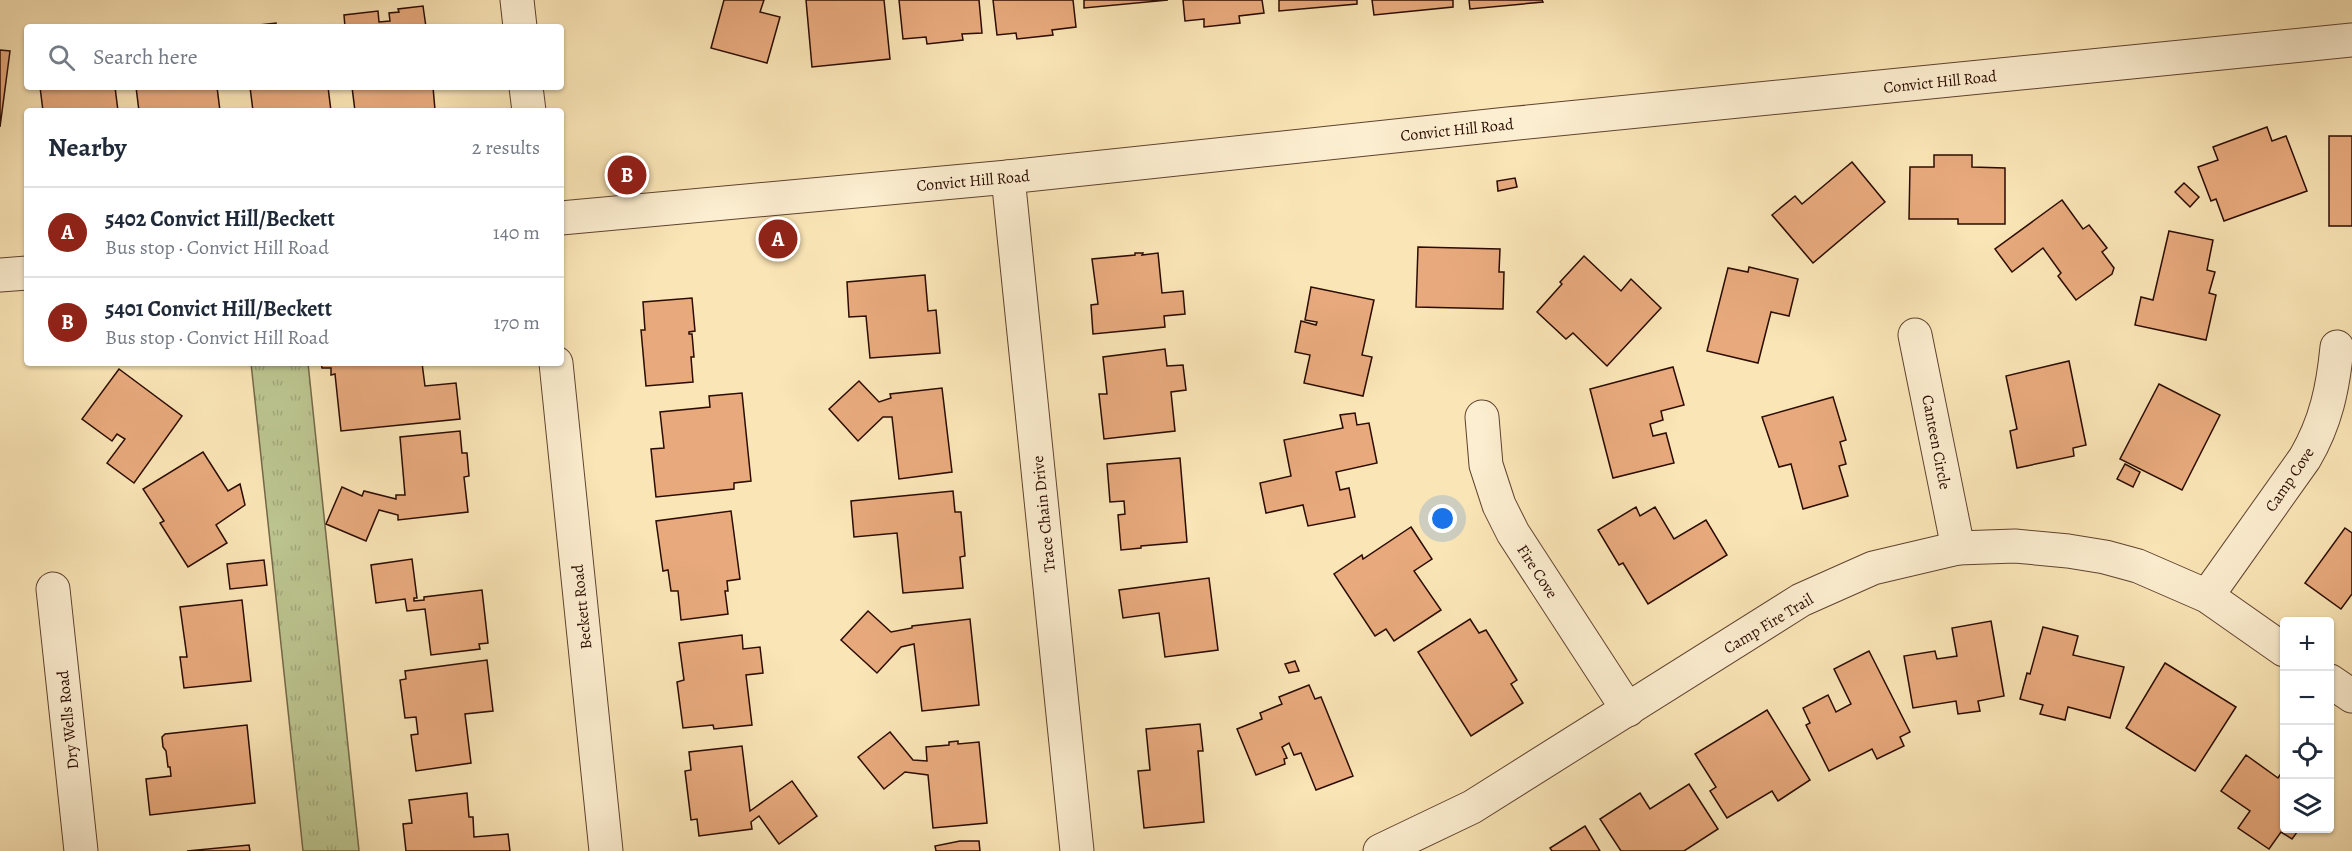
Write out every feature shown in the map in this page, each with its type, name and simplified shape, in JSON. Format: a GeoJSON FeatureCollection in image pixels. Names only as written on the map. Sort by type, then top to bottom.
{"type":"FeatureCollection","features":[{"type":"Feature","properties":{"kind":"street"},"geometry":{"type":"LineString","coordinates":[[517,0],[520,24]]}},
{"type":"Feature","properties":{"kind":"street","name":"Convict Hill Road"},"geometry":{"type":"LineString","coordinates":[[564,218],[1008,177],[1520,123],[2352,40]]}},
{"type":"Feature","properties":{"kind":"street"},"geometry":{"type":"LineString","coordinates":[[526,90],[529,108]]}},
{"type":"Feature","properties":{"kind":"street","name":"Trace Chain Drive"},"geometry":{"type":"LineString","coordinates":[[1008,177],[1077,851]]}},
{"type":"Feature","properties":{"kind":"street"},"geometry":{"type":"LineString","coordinates":[[0,275],[24,273]]}},
{"type":"Feature","properties":{"kind":"street","name":"Canteen Circle"},"geometry":{"type":"LineString","coordinates":[[1915,335],[1958,548]]}},
{"type":"Feature","properties":{"kind":"street","name":"Camp Cove"},"geometry":{"type":"LineString","coordinates":[[2207,596],[2318,435],[2333,384],[2337,347]]}},
{"type":"Feature","properties":{"kind":"street","name":"Beckett Road"},"geometry":{"type":"LineString","coordinates":[[556,366],[606,851]]}},
{"type":"Feature","properties":{"kind":"street","name":"Fire Cove"},"geometry":{"type":"LineString","coordinates":[[1482,417],[1486,465],[1499,505],[1513,533],[1628,710]]}},
{"type":"Feature","properties":{"kind":"street","name":"Camp Fire Trail"},"geometry":{"type":"LineString","coordinates":[[1380,851],[1472,807],[1801,600],[1873,568],[1958,548],[2015,546],[2068,551],[2105,557],[2138,566],[2207,596],[2280,647]]}},
{"type":"Feature","properties":{"kind":"street","name":"Dry Wells Road"},"geometry":{"type":"LineString","coordinates":[[53,589],[81,851]]}},
{"type":"Feature","properties":{"kind":"street"},"geometry":{"type":"LineString","coordinates":[[2334,684],[2352,696]]}},
{"type":"Feature","properties":{"kind":"green space"},"geometry":{"type":"Polygon","coordinates":[[[251,366],[308,366],[359,851],[303,851],[251,366]]]}},
{"type":"Feature","properties":{"kind":"building"},"geometry":{"type":"Polygon","coordinates":[[[724,0],[764,0],[760,12],[780,17],[767,63],[711,48],[724,0]]]}},
{"type":"Feature","properties":{"kind":"building"},"geometry":{"type":"Polygon","coordinates":[[[806,0],[884,0],[890,59],[812,67],[806,0]]]}},
{"type":"Feature","properties":{"kind":"building"},"geometry":{"type":"Polygon","coordinates":[[[899,0],[979,0],[982,33],[962,34],[963,40],[927,44],[926,37],[903,39],[899,0]]]}},
{"type":"Feature","properties":{"kind":"building"},"geometry":{"type":"Polygon","coordinates":[[[993,0],[1073,0],[1076,27],[1052,30],[1053,35],[1017,39],[1016,33],[997,35],[993,0]]]}},
{"type":"Feature","properties":{"kind":"building"},"geometry":{"type":"Polygon","coordinates":[[[1084,0],[1168,0],[1084,8],[1084,0]]]}},
{"type":"Feature","properties":{"kind":"building"},"geometry":{"type":"Polygon","coordinates":[[[1183,0],[1262,0],[1264,13],[1239,16],[1240,23],[1204,27],[1204,19],[1185,21],[1183,0]]]}},
{"type":"Feature","properties":{"kind":"building"},"geometry":{"type":"Polygon","coordinates":[[[1279,0],[1357,0],[1357,4],[1279,11],[1279,0]]]}},
{"type":"Feature","properties":{"kind":"building"},"geometry":{"type":"Polygon","coordinates":[[[1372,0],[1453,0],[1453,7],[1374,15],[1372,0]]]}},
{"type":"Feature","properties":{"kind":"building"},"geometry":{"type":"Polygon","coordinates":[[[1469,0],[1542,0],[1543,2],[1470,9],[1469,0]]]}},
{"type":"Feature","properties":{"kind":"building"},"geometry":{"type":"Polygon","coordinates":[[[423,6],[426,24],[345,24],[344,15],[378,11],[379,22],[390,21],[389,13],[399,12],[398,9],[423,6]]]}},
{"type":"Feature","properties":{"kind":"building"},"geometry":{"type":"Polygon","coordinates":[[[0,50],[10,51],[0,127],[0,50]]]}},
{"type":"Feature","properties":{"kind":"building"},"geometry":{"type":"Polygon","coordinates":[[[40,90],[115,90],[118,108],[43,108],[40,90]]]}},
{"type":"Feature","properties":{"kind":"building"},"geometry":{"type":"Polygon","coordinates":[[[136,90],[217,90],[220,108],[139,108],[136,90]]]}},
{"type":"Feature","properties":{"kind":"building"},"geometry":{"type":"Polygon","coordinates":[[[250,90],[328,90],[331,108],[253,108],[250,90]]]}},
{"type":"Feature","properties":{"kind":"building"},"geometry":{"type":"Polygon","coordinates":[[[352,90],[433,90],[435,108],[355,108],[352,90]]]}},
{"type":"Feature","properties":{"kind":"building"},"geometry":{"type":"Polygon","coordinates":[[[2267,127],[2272,141],[2286,136],[2307,191],[2224,221],[2216,199],[2211,201],[2198,167],[2218,160],[2213,147],[2267,127]]]}},
{"type":"Feature","properties":{"kind":"building"},"geometry":{"type":"Polygon","coordinates":[[[2329,136],[2352,136],[2352,226],[2329,226],[2329,136]]]}},
{"type":"Feature","properties":{"kind":"building"},"geometry":{"type":"Polygon","coordinates":[[[1934,155],[1972,155],[1972,167],[2005,168],[2005,224],[1958,224],[1958,219],[1909,219],[1910,167],[1934,167],[1934,155]]]}},
{"type":"Feature","properties":{"kind":"building"},"geometry":{"type":"Polygon","coordinates":[[[1852,162],[1885,202],[1813,263],[1772,215],[1795,196],[1802,204],[1852,162]]]}},
{"type":"Feature","properties":{"kind":"building"},"geometry":{"type":"Polygon","coordinates":[[[1515,178],[1517,187],[1498,191],[1497,181],[1515,178]]]}},
{"type":"Feature","properties":{"kind":"building"},"geometry":{"type":"Polygon","coordinates":[[[2184,183],[2199,197],[2190,207],[2175,192],[2184,183]]]}},
{"type":"Feature","properties":{"kind":"building"},"geometry":{"type":"Polygon","coordinates":[[[2062,200],[2083,229],[2089,225],[2107,248],[2102,252],[2114,268],[2112,274],[2076,300],[2058,276],[2061,273],[2043,248],[2012,272],[1995,249],[2062,200]]]}},
{"type":"Feature","properties":{"kind":"building"},"geometry":{"type":"Polygon","coordinates":[[[2169,231],[2213,240],[2207,270],[2215,272],[2209,293],[2216,295],[2206,340],[2135,325],[2141,297],[2153,300],[2169,231]]]}},
{"type":"Feature","properties":{"kind":"building"},"geometry":{"type":"Polygon","coordinates":[[[1418,247],[1500,249],[1499,272],[1504,272],[1503,309],[1416,307],[1418,247]]]}},
{"type":"Feature","properties":{"kind":"building"},"geometry":{"type":"Polygon","coordinates":[[[1135,253],[1143,253],[1142,255],[1158,253],[1162,293],[1183,291],[1185,314],[1164,316],[1165,327],[1093,334],[1091,305],[1098,304],[1092,259],[1135,255],[1135,253]]]}},
{"type":"Feature","properties":{"kind":"building"},"geometry":{"type":"Polygon","coordinates":[[[1584,256],[1621,291],[1631,279],[1661,308],[1607,366],[1573,333],[1566,339],[1537,312],[1584,256]]]}},
{"type":"Feature","properties":{"kind":"building"},"geometry":{"type":"Polygon","coordinates":[[[1749,267],[1798,279],[1789,316],[1771,312],[1758,363],[1707,351],[1728,268],[1748,272],[1749,267]]]}},
{"type":"Feature","properties":{"kind":"building"},"geometry":{"type":"Polygon","coordinates":[[[925,275],[928,311],[936,310],[940,353],[870,358],[866,316],[849,317],[847,282],[925,275]]]}},
{"type":"Feature","properties":{"kind":"building"},"geometry":{"type":"Polygon","coordinates":[[[1311,287],[1374,300],[1362,355],[1372,357],[1363,396],[1304,383],[1310,355],[1295,352],[1301,321],[1316,325],[1317,322],[1305,320],[1311,287]]]}},
{"type":"Feature","properties":{"kind":"building"},"geometry":{"type":"Polygon","coordinates":[[[692,298],[695,331],[689,334],[692,334],[694,357],[691,357],[693,382],[646,386],[641,330],[645,330],[643,302],[692,298]]]}},
{"type":"Feature","properties":{"kind":"building"},"geometry":{"type":"Polygon","coordinates":[[[1165,349],[1167,366],[1183,365],[1186,390],[1171,392],[1175,431],[1104,439],[1099,394],[1107,394],[1103,357],[1165,349]]]}},
{"type":"Feature","properties":{"kind":"building"},"geometry":{"type":"Polygon","coordinates":[[[2069,361],[2086,445],[2073,448],[2074,456],[2017,468],[2010,431],[2017,429],[2006,376],[2069,361]]]}},
{"type":"Feature","properties":{"kind":"building"},"geometry":{"type":"Polygon","coordinates":[[[322,366],[422,366],[425,386],[456,383],[460,419],[341,431],[335,374],[331,375],[331,368],[322,368],[322,366]]]}},
{"type":"Feature","properties":{"kind":"building"},"geometry":{"type":"Polygon","coordinates":[[[1673,367],[1684,405],[1661,411],[1663,420],[1650,424],[1653,436],[1666,433],[1674,463],[1613,478],[1590,389],[1673,367]]]}},
{"type":"Feature","properties":{"kind":"building"},"geometry":{"type":"Polygon","coordinates":[[[119,369],[182,416],[134,483],[107,463],[125,439],[117,434],[112,441],[82,419],[119,369]]]}},
{"type":"Feature","properties":{"kind":"building"},"geometry":{"type":"Polygon","coordinates":[[[859,381],[879,402],[891,398],[890,394],[942,388],[952,472],[899,479],[892,417],[883,417],[858,441],[829,409],[859,381]]]}},
{"type":"Feature","properties":{"kind":"building"},"geometry":{"type":"Polygon","coordinates":[[[2159,384],[2220,415],[2182,490],[2120,459],[2159,384]]]}},
{"type":"Feature","properties":{"kind":"building"},"geometry":{"type":"Polygon","coordinates":[[[742,393],[751,481],[734,483],[734,489],[656,497],[651,449],[664,448],[660,412],[710,407],[709,396],[742,393]]]}},
{"type":"Feature","properties":{"kind":"building"},"geometry":{"type":"Polygon","coordinates":[[[1833,397],[1846,440],[1840,442],[1846,464],[1839,466],[1848,496],[1803,509],[1791,464],[1779,467],[1762,417],[1833,397]]]}},
{"type":"Feature","properties":{"kind":"building"},"geometry":{"type":"Polygon","coordinates":[[[1355,413],[1357,425],[1369,423],[1377,463],[1336,472],[1340,490],[1349,488],[1355,517],[1308,526],[1303,505],[1266,513],[1260,483],[1291,476],[1284,440],[1343,428],[1340,415],[1355,413]]]}},
{"type":"Feature","properties":{"kind":"building"},"geometry":{"type":"Polygon","coordinates":[[[460,431],[462,453],[467,453],[469,476],[464,477],[468,512],[398,520],[398,515],[379,510],[366,541],[326,524],[342,487],[362,496],[364,491],[396,499],[396,495],[405,495],[400,437],[460,431]]]}},
{"type":"Feature","properties":{"kind":"building"},"geometry":{"type":"Polygon","coordinates":[[[203,452],[228,491],[240,484],[245,505],[216,525],[227,543],[188,567],[160,523],[164,521],[143,489],[203,452]]]}},
{"type":"Feature","properties":{"kind":"building"},"geometry":{"type":"Polygon","coordinates":[[[1180,458],[1187,542],[1121,550],[1118,515],[1125,514],[1124,501],[1110,502],[1107,464],[1180,458]]]}},
{"type":"Feature","properties":{"kind":"building"},"geometry":{"type":"Polygon","coordinates":[[[2125,464],[2140,472],[2133,487],[2117,479],[2125,464]]]}},
{"type":"Feature","properties":{"kind":"building"},"geometry":{"type":"Polygon","coordinates":[[[953,491],[955,512],[961,512],[965,556],[960,557],[963,588],[903,593],[897,533],[854,537],[851,501],[953,491]]]}},
{"type":"Feature","properties":{"kind":"building"},"geometry":{"type":"Polygon","coordinates":[[[1636,507],[1640,516],[1655,507],[1674,539],[1706,520],[1727,555],[1648,604],[1623,563],[1619,565],[1598,530],[1636,507]]]}},
{"type":"Feature","properties":{"kind":"building"},"geometry":{"type":"Polygon","coordinates":[[[731,511],[740,579],[727,581],[728,591],[725,591],[728,614],[681,620],[678,591],[671,591],[668,570],[663,571],[656,521],[731,511]]]}},
{"type":"Feature","properties":{"kind":"building"},"geometry":{"type":"Polygon","coordinates":[[[1411,527],[1432,559],[1414,571],[1441,610],[1394,641],[1386,629],[1375,636],[1334,574],[1362,555],[1363,559],[1411,527]]]}},
{"type":"Feature","properties":{"kind":"building"},"geometry":{"type":"Polygon","coordinates":[[[2345,528],[2352,533],[2352,594],[2341,609],[2305,583],[2345,528]]]}},
{"type":"Feature","properties":{"kind":"building"},"geometry":{"type":"Polygon","coordinates":[[[412,559],[417,598],[414,598],[414,601],[424,600],[424,597],[482,590],[488,643],[479,644],[480,649],[431,655],[425,609],[407,611],[405,599],[376,603],[371,565],[412,559]]]}},
{"type":"Feature","properties":{"kind":"building"},"geometry":{"type":"Polygon","coordinates":[[[264,560],[267,585],[230,589],[227,564],[264,560]]]}},
{"type":"Feature","properties":{"kind":"building"},"geometry":{"type":"Polygon","coordinates":[[[1209,578],[1218,650],[1165,657],[1159,613],[1123,618],[1119,590],[1209,578]]]}},
{"type":"Feature","properties":{"kind":"building"},"geometry":{"type":"Polygon","coordinates":[[[242,600],[251,681],[184,688],[180,657],[187,657],[180,607],[242,600]]]}},
{"type":"Feature","properties":{"kind":"building"},"geometry":{"type":"Polygon","coordinates":[[[868,611],[891,632],[912,628],[912,626],[970,619],[979,705],[922,711],[914,644],[901,647],[877,673],[841,640],[868,611]]]}},
{"type":"Feature","properties":{"kind":"building"},"geometry":{"type":"Polygon","coordinates":[[[1470,619],[1479,633],[1486,630],[1517,680],[1511,684],[1523,703],[1471,736],[1418,652],[1470,619]]]}},
{"type":"Feature","properties":{"kind":"building"},"geometry":{"type":"Polygon","coordinates":[[[1991,621],[2004,696],[1978,701],[1980,711],[1958,714],[1956,701],[1913,708],[1904,656],[1935,651],[1937,659],[1957,656],[1952,628],[1991,621]]]}},
{"type":"Feature","properties":{"kind":"building"},"geometry":{"type":"Polygon","coordinates":[[[2043,627],[2078,636],[2073,655],[2124,667],[2110,718],[2068,707],[2065,720],[2040,714],[2043,705],[2020,699],[2027,673],[2030,674],[2043,627]]]}},
{"type":"Feature","properties":{"kind":"building"},"geometry":{"type":"Polygon","coordinates":[[[742,635],[743,649],[760,647],[763,673],[746,675],[752,725],[714,729],[713,725],[683,728],[677,682],[684,680],[679,643],[742,635]]]}},
{"type":"Feature","properties":{"kind":"building"},"geometry":{"type":"Polygon","coordinates":[[[1869,651],[1910,732],[1900,737],[1904,746],[1877,759],[1872,749],[1829,771],[1806,725],[1810,723],[1803,708],[1828,695],[1836,712],[1851,704],[1834,669],[1869,651]]]}},
{"type":"Feature","properties":{"kind":"building"},"geometry":{"type":"Polygon","coordinates":[[[487,660],[493,711],[465,714],[471,763],[416,771],[411,735],[418,734],[416,717],[405,718],[400,680],[406,679],[405,671],[487,660]]]}},
{"type":"Feature","properties":{"kind":"building"},"geometry":{"type":"Polygon","coordinates":[[[1295,661],[1299,671],[1289,673],[1285,664],[1295,661]]]}},
{"type":"Feature","properties":{"kind":"building"},"geometry":{"type":"Polygon","coordinates":[[[2165,663],[2236,707],[2195,771],[2126,728],[2165,663]]]}},
{"type":"Feature","properties":{"kind":"building"},"geometry":{"type":"Polygon","coordinates":[[[1309,685],[1315,699],[1321,697],[1353,776],[1316,790],[1301,753],[1294,755],[1289,743],[1282,747],[1287,758],[1284,759],[1285,764],[1256,775],[1237,729],[1262,719],[1260,713],[1282,704],[1279,697],[1309,685]]]}},
{"type":"Feature","properties":{"kind":"building"},"geometry":{"type":"Polygon","coordinates":[[[1767,710],[1810,780],[1778,801],[1772,791],[1727,818],[1710,791],[1716,787],[1695,754],[1767,710]]]}},
{"type":"Feature","properties":{"kind":"building"},"geometry":{"type":"Polygon","coordinates":[[[1200,724],[1203,751],[1198,751],[1204,822],[1144,828],[1138,771],[1150,770],[1146,729],[1200,724]]]}},
{"type":"Feature","properties":{"kind":"building"},"geometry":{"type":"Polygon","coordinates":[[[247,725],[255,803],[150,815],[146,779],[171,776],[166,751],[163,747],[162,737],[165,734],[247,725]]]}},
{"type":"Feature","properties":{"kind":"building"},"geometry":{"type":"Polygon","coordinates":[[[890,732],[913,760],[927,761],[926,747],[949,745],[949,742],[958,741],[958,744],[979,742],[987,823],[933,828],[928,775],[905,772],[884,789],[858,757],[890,732]]]}},
{"type":"Feature","properties":{"kind":"building"},"geometry":{"type":"Polygon","coordinates":[[[742,746],[750,811],[792,781],[817,816],[779,844],[759,816],[751,822],[752,829],[699,836],[697,819],[691,820],[685,771],[691,770],[689,752],[742,746]]]}},
{"type":"Feature","properties":{"kind":"building"},"geometry":{"type":"Polygon","coordinates":[[[2246,755],[2278,778],[2280,775],[2280,833],[2269,849],[2238,828],[2250,811],[2221,791],[2246,755]]]}},
{"type":"Feature","properties":{"kind":"building"},"geometry":{"type":"Polygon","coordinates":[[[1689,784],[1718,829],[1684,851],[1621,851],[1600,819],[1640,793],[1650,809],[1689,784]]]}},
{"type":"Feature","properties":{"kind":"building"},"geometry":{"type":"Polygon","coordinates":[[[467,793],[469,817],[473,817],[474,837],[508,834],[510,851],[406,851],[403,824],[412,823],[409,800],[467,793]]]}},
{"type":"Feature","properties":{"kind":"building"},"geometry":{"type":"Polygon","coordinates":[[[1585,826],[1600,851],[1552,851],[1550,848],[1585,826]]]}},
{"type":"Feature","properties":{"kind":"building"},"geometry":{"type":"Polygon","coordinates":[[[2283,833],[2296,833],[2292,839],[2283,833]]]}},
{"type":"Feature","properties":{"kind":"building"},"geometry":{"type":"Polygon","coordinates":[[[960,841],[979,841],[980,851],[936,851],[935,846],[960,841]]]}},
{"type":"Feature","properties":{"kind":"building"},"geometry":{"type":"Polygon","coordinates":[[[249,845],[250,851],[187,851],[249,845]]]}},
{"type":"Feature","properties":{"kind":"place","name":"5401 Convict Hill/Beckett"},"geometry":{"type":"Point","coordinates":[627,175]}},
{"type":"Feature","properties":{"kind":"place","name":"5402 Convict Hill/Beckett"},"geometry":{"type":"Point","coordinates":[778,239]}}]}
